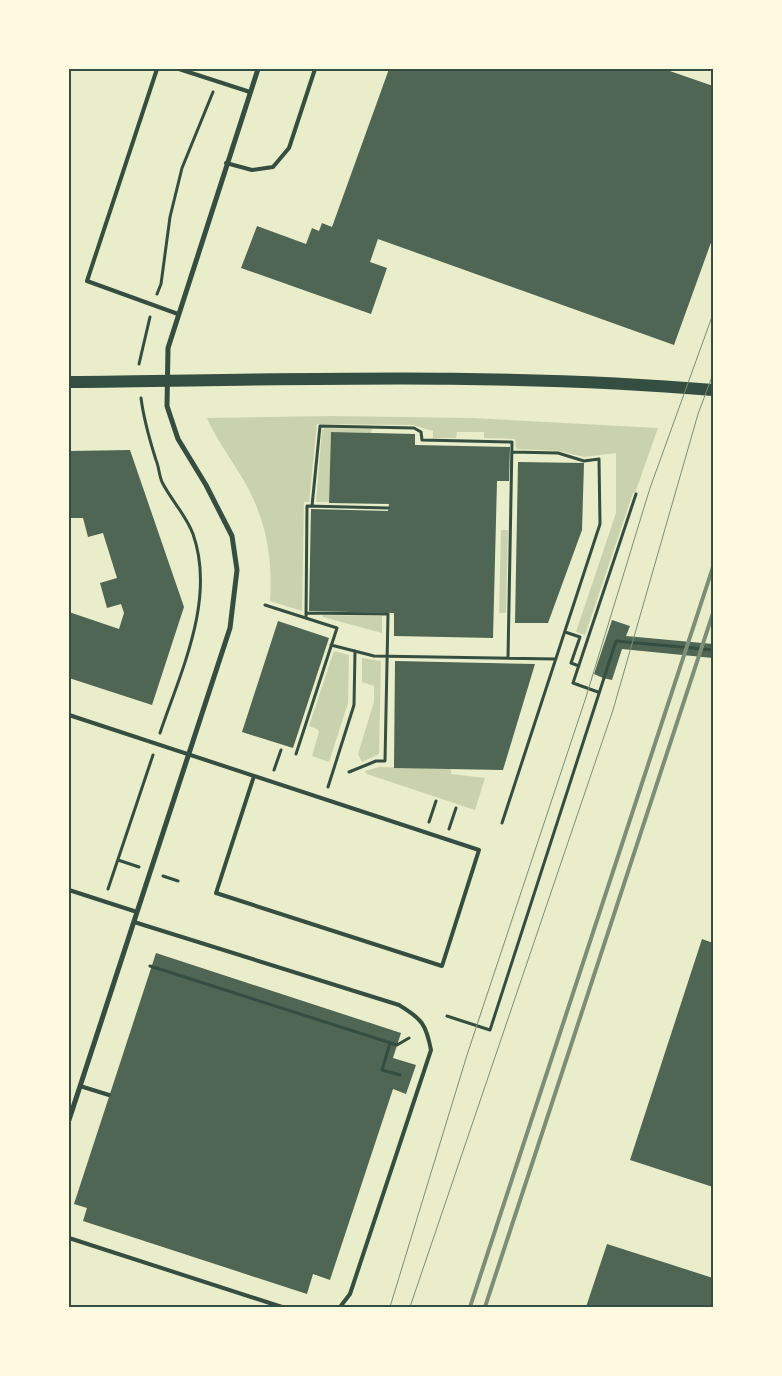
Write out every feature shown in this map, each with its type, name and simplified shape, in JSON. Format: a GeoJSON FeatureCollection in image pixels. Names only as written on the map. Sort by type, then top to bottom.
{"type":"FeatureCollection","features":[{"type":"Feature","properties":{"kind":"main road"},"geometry":{"type":"LineString","coordinates":[[69,382],[253,378],[475,379],[639,384],[713,390]]}},
{"type":"Feature","properties":{"kind":"street"},"geometry":{"type":"LineString","coordinates":[[69,1120],[230,628],[238,570],[232,536],[206,485],[178,440],[167,406],[168,348],[226,163],[258,69]]}},
{"type":"Feature","properties":{"kind":"lane"},"geometry":{"type":"LineString","coordinates":[[157,69],[87,281],[178,314]]}},
{"type":"Feature","properties":{"kind":"lane"},"geometry":{"type":"LineString","coordinates":[[180,69],[250,92]]}},
{"type":"Feature","properties":{"kind":"lane"},"geometry":{"type":"LineString","coordinates":[[226,163],[252,170],[273,167],[289,148],[315,69]]}},
{"type":"Feature","properties":{"kind":"lane"},"geometry":{"type":"LineString","coordinates":[[69,715],[479,850],[442,966],[216,893],[254,776]]}},
{"type":"Feature","properties":{"kind":"lane"},"geometry":{"type":"LineString","coordinates":[[69,890],[137,912]]}},
{"type":"Feature","properties":{"kind":"lane"},"geometry":{"type":"LineString","coordinates":[[134,922],[399,1005],[417,1016],[426,1028],[431,1050],[350,1294],[340,1307]]}},
{"type":"Feature","properties":{"kind":"lane"},"geometry":{"type":"LineString","coordinates":[[80,1086],[109,1095]]}},
{"type":"Feature","properties":{"kind":"lane"},"geometry":{"type":"LineString","coordinates":[[69,1238],[282,1307]]}},
{"type":"Feature","properties":{"kind":"path"},"geometry":{"type":"LineString","coordinates":[[139,366],[141,350],[161,284],[170,218],[182,168],[217,82]]}},
{"type":"Feature","properties":{"kind":"path"},"geometry":{"type":"LineString","coordinates":[[104,902],[194,630],[200,607],[202,579],[198,552],[192,532],[161,481],[156,460],[149,444],[140,393]]}},
{"type":"Feature","properties":{"kind":"path"},"geometry":{"type":"LineString","coordinates":[[312,506],[320,426],[414,428],[421,432],[422,440],[512,442],[508,658]]}},
{"type":"Feature","properties":{"kind":"path"},"geometry":{"type":"LineString","coordinates":[[502,823],[600,524],[599,459],[584,461],[558,453],[512,452]]}},
{"type":"Feature","properties":{"kind":"path"},"geometry":{"type":"LineString","coordinates":[[598,692],[573,683],[636,494]]}},
{"type":"Feature","properties":{"kind":"path"},"geometry":{"type":"LineString","coordinates":[[306,618],[308,506],[388,508]]}},
{"type":"Feature","properties":{"kind":"path"},"geometry":{"type":"LineString","coordinates":[[265,605],[337,628],[296,754]]}},
{"type":"Feature","properties":{"kind":"path"},"geometry":{"type":"LineString","coordinates":[[306,613],[388,614],[384,761],[376,761],[349,772]]}},
{"type":"Feature","properties":{"kind":"path"},"geometry":{"type":"LineString","coordinates":[[565,632],[580,637],[571,663],[578,666]]}},
{"type":"Feature","properties":{"kind":"path"},"geometry":{"type":"LineString","coordinates":[[447,1016],[490,1030],[616,641],[713,650]]}},
{"type":"Feature","properties":{"kind":"path"},"geometry":{"type":"LineString","coordinates":[[331,645],[387,656],[556,659]]}},
{"type":"Feature","properties":{"kind":"path"},"geometry":{"type":"LineString","coordinates":[[324,799],[354,705],[355,651]]}},
{"type":"Feature","properties":{"kind":"path"},"geometry":{"type":"LineString","coordinates":[[270,782],[281,750]]}},
{"type":"Feature","properties":{"kind":"path"},"geometry":{"type":"LineString","coordinates":[[425,832],[436,801]]}},
{"type":"Feature","properties":{"kind":"path"},"geometry":{"type":"LineString","coordinates":[[446,839],[456,808]]}},
{"type":"Feature","properties":{"kind":"path"},"geometry":{"type":"LineString","coordinates":[[150,966],[397,1045],[409,1038]]}},
{"type":"Feature","properties":{"kind":"path"},"geometry":{"type":"LineString","coordinates":[[390,1043],[382,1070],[400,1075]]}},
{"type":"Feature","properties":{"kind":"green space"},"geometry":{"type":"Polygon","coordinates":[[[330,416],[472,418],[658,428],[635,493],[633,493],[585,635],[576,632],[616,513],[616,453],[584,457],[559,451],[516,449],[515,439],[484,438],[484,432],[457,432],[456,438],[433,438],[433,431],[413,425],[317,424],[309,502],[304,502],[302,611],[270,601],[269,554],[263,524],[252,495],[207,418],[330,416]]]}},
{"type":"Feature","properties":{"kind":"green space"},"geometry":{"type":"Polygon","coordinates":[[[325,428],[372,429],[371,433],[331,432],[329,502],[316,502],[322,430],[325,428]]]}},
{"type":"Feature","properties":{"kind":"green space"},"geometry":{"type":"Polygon","coordinates":[[[501,530],[508,530],[506,613],[499,613],[501,530]]]}},
{"type":"Feature","properties":{"kind":"green space"},"geometry":{"type":"Polygon","coordinates":[[[323,615],[382,616],[382,633],[323,617],[323,615]]]}},
{"type":"Feature","properties":{"kind":"green space"},"geometry":{"type":"Polygon","coordinates":[[[334,651],[349,655],[348,703],[329,762],[312,756],[319,732],[317,729],[309,726],[334,651]]]}},
{"type":"Feature","properties":{"kind":"green space"},"geometry":{"type":"Polygon","coordinates":[[[362,658],[381,661],[379,754],[362,762],[358,754],[374,702],[374,686],[362,682],[362,658]]]}},
{"type":"Feature","properties":{"kind":"green space"},"geometry":{"type":"Polygon","coordinates":[[[379,767],[451,769],[451,774],[485,778],[475,810],[367,774],[365,771],[379,767]]]}},
{"type":"Feature","properties":{"kind":"building"},"geometry":{"type":"Polygon","coordinates":[[[389,69],[664,69],[713,86],[713,237],[674,345],[378,239],[370,262],[387,268],[371,314],[241,268],[257,226],[306,244],[312,228],[319,231],[322,223],[332,227],[389,69]]]}},
{"type":"Feature","properties":{"kind":"building"},"geometry":{"type":"Polygon","coordinates":[[[331,432],[415,434],[415,445],[510,447],[509,481],[497,481],[493,638],[394,636],[394,613],[309,611],[311,509],[388,511],[389,504],[329,503],[331,432]]]}},
{"type":"Feature","properties":{"kind":"building"},"geometry":{"type":"Polygon","coordinates":[[[130,450],[184,607],[152,705],[69,678],[69,612],[119,629],[124,613],[121,604],[107,608],[100,583],[117,578],[103,533],[88,537],[83,518],[69,518],[69,451],[130,450]]]}},
{"type":"Feature","properties":{"kind":"building"},"geometry":{"type":"Polygon","coordinates":[[[518,462],[584,463],[582,530],[548,623],[515,623],[518,462]]]}},
{"type":"Feature","properties":{"kind":"building"},"geometry":{"type":"Polygon","coordinates":[[[612,620],[630,626],[626,636],[713,644],[713,658],[622,649],[612,680],[603,678],[594,674],[612,620]]]}},
{"type":"Feature","properties":{"kind":"building"},"geometry":{"type":"Polygon","coordinates":[[[278,621],[329,638],[293,748],[242,732],[278,621]]]}},
{"type":"Feature","properties":{"kind":"building"},"geometry":{"type":"Polygon","coordinates":[[[395,661],[535,664],[503,770],[394,768],[395,661]]]}},
{"type":"Feature","properties":{"kind":"building"},"geometry":{"type":"Polygon","coordinates":[[[702,939],[713,943],[713,1187],[630,1160],[702,939]]]}},
{"type":"Feature","properties":{"kind":"building"},"geometry":{"type":"Polygon","coordinates":[[[156,953],[401,1033],[393,1058],[416,1065],[406,1094],[393,1089],[330,1280],[313,1274],[307,1294],[83,1221],[87,1208],[74,1204],[156,953]]]}},
{"type":"Feature","properties":{"kind":"building"},"geometry":{"type":"Polygon","coordinates":[[[607,1244],[713,1278],[713,1307],[586,1307],[607,1244]]]}},
{"type":"Feature","properties":{"kind":"tram line"},"geometry":{"type":"LineString","coordinates":[[390,1307],[467,1055],[586,697],[650,488],[713,314]]}},
{"type":"Feature","properties":{"kind":"tram line"},"geometry":{"type":"LineString","coordinates":[[410,1307],[613,710],[698,414],[713,374]]}},
{"type":"Feature","properties":{"kind":"railway"},"geometry":{"type":"LineString","coordinates":[[470,1307],[713,567]]}},
{"type":"Feature","properties":{"kind":"railway"},"geometry":{"type":"LineString","coordinates":[[485,1307],[713,613]]}}]}
